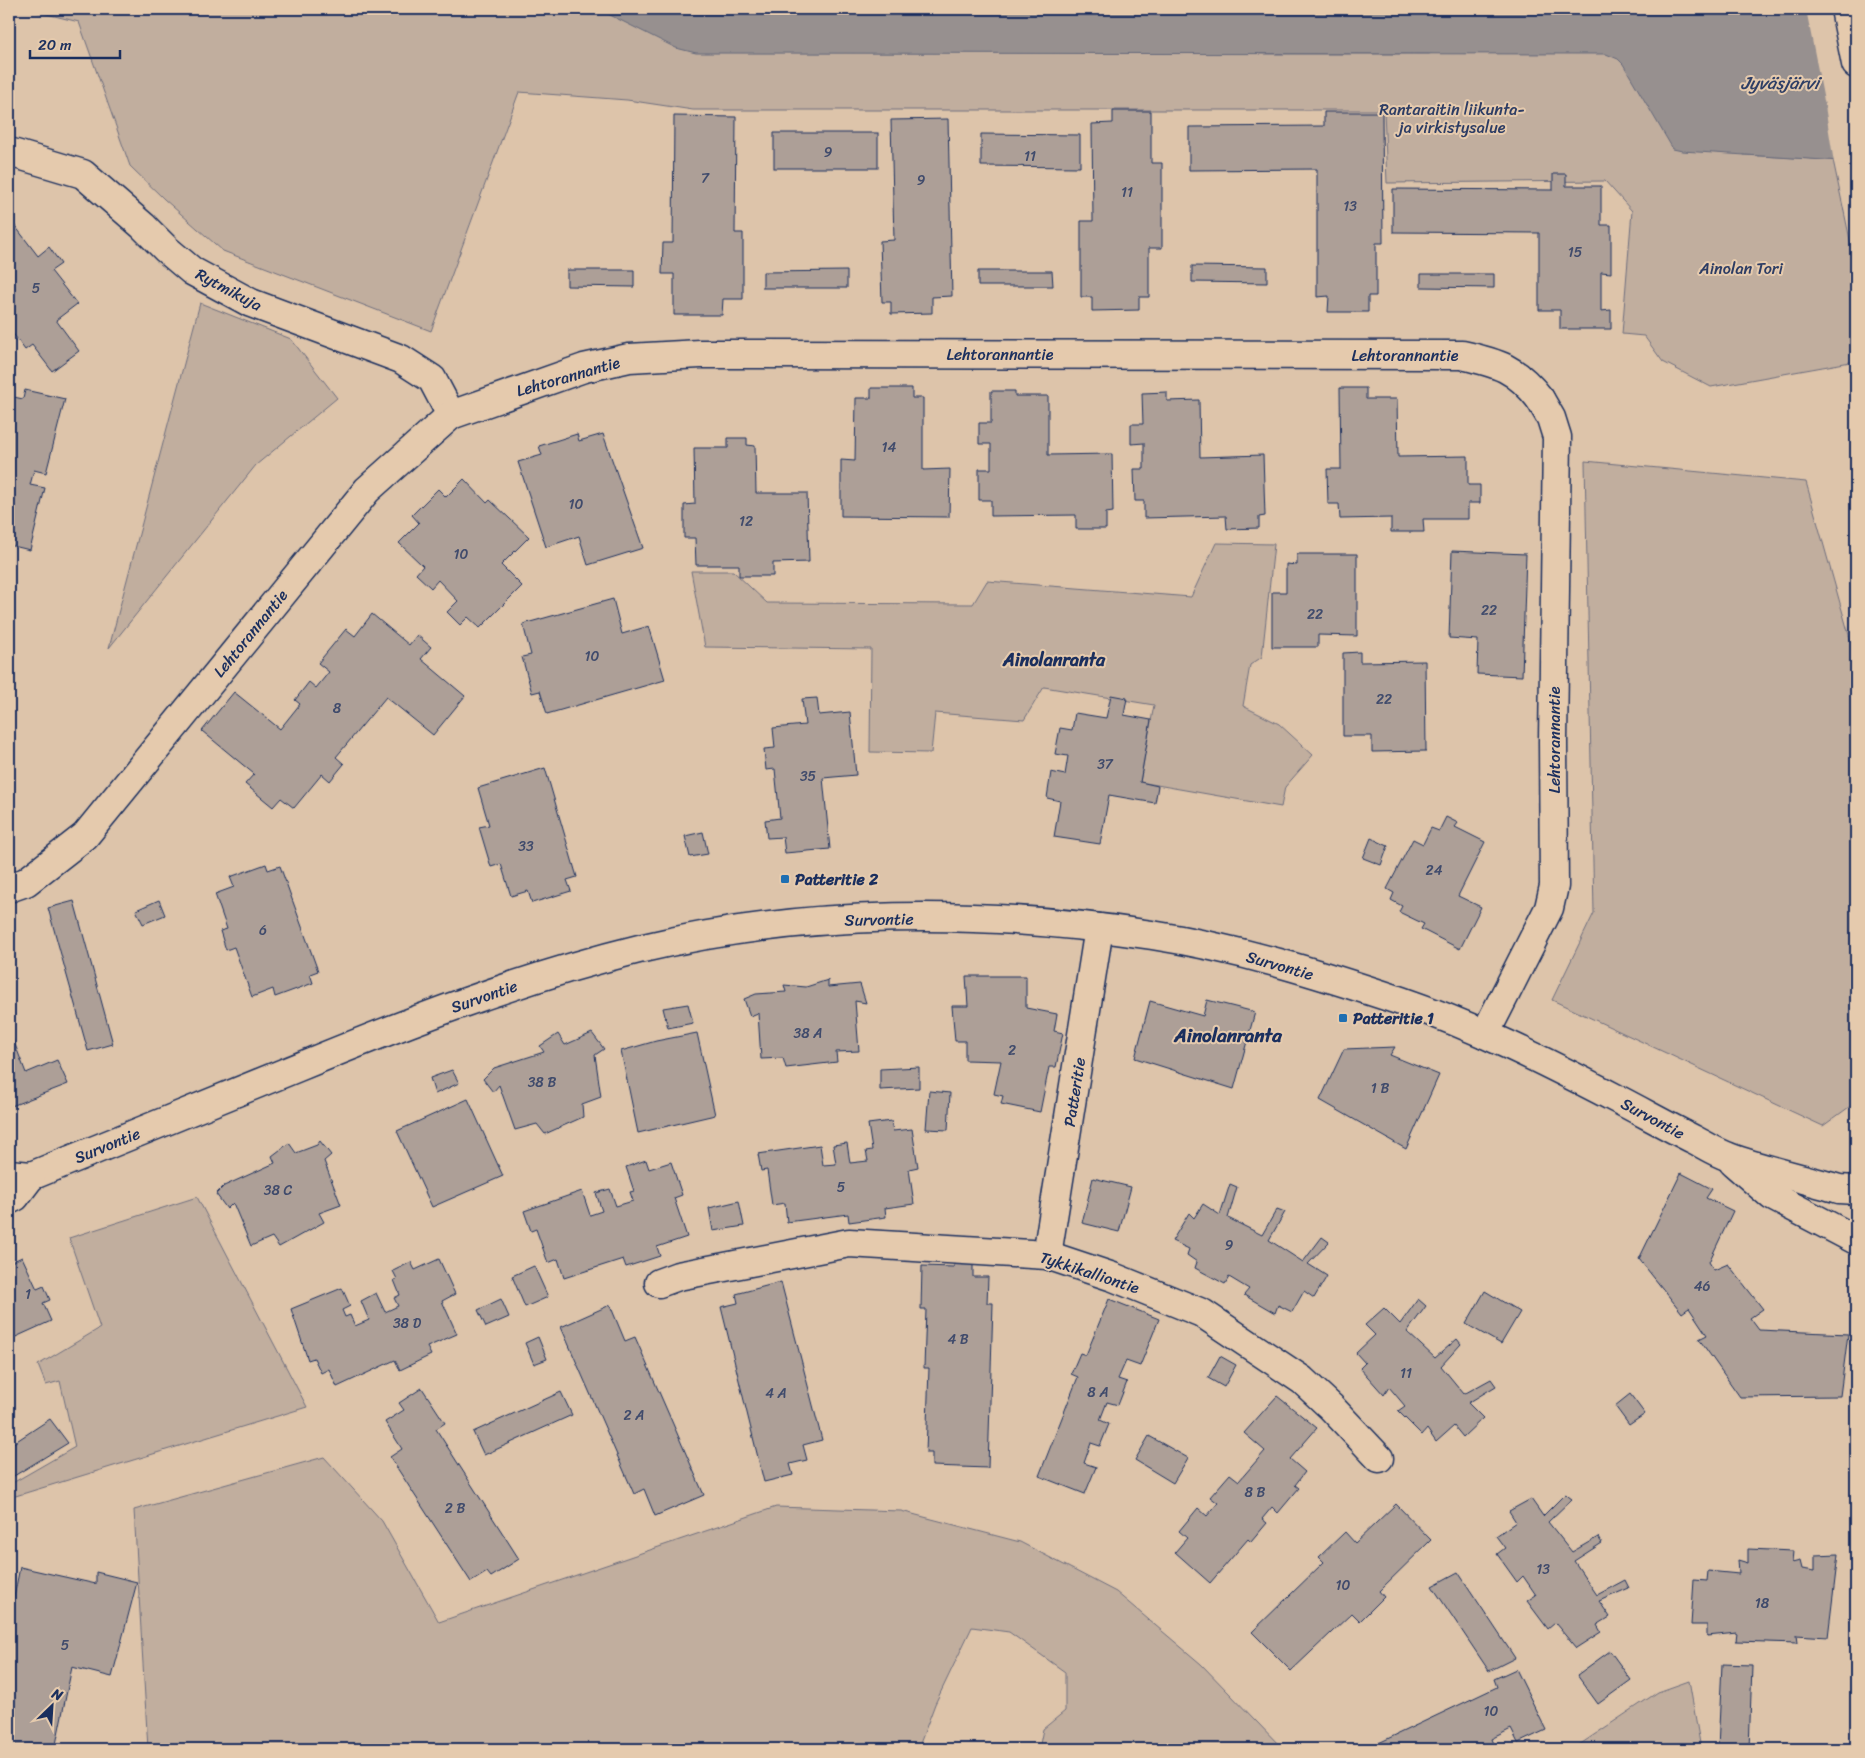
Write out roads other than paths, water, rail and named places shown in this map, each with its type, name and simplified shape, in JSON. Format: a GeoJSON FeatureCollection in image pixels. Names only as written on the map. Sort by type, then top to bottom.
{"type":"FeatureCollection","features":[{"type":"Feature","properties":{"kind":"street"},"geometry":{"type":"LineString","coordinates":[[1845,9],[1856,64]]}},
{"type":"Feature","properties":{"kind":"street","name":"Rytmikuja"},"geometry":{"type":"LineString","coordinates":[[9,152],[83,174],[144,226],[192,271],[251,303],[401,359],[432,378],[451,415]]}},
{"type":"Feature","properties":{"kind":"street","name":"Lehtorannantie"},"geometry":{"type":"LineString","coordinates":[[9,888],[26,882],[85,836],[367,490],[451,415],[584,368],[629,358],[700,354],[1462,355],[1498,364],[1514,372],[1528,384],[1540,399],[1551,418],[1557,437],[1553,742],[1554,886],[1549,908],[1485,1034]]}},
{"type":"Feature","properties":{"kind":"street","name":"Survontie"},"geometry":{"type":"LineString","coordinates":[[9,1200],[15,1197],[20,1175],[391,1030],[491,993],[570,967],[642,949],[755,927],[848,919],[961,918],[1028,920],[1155,935],[1261,958],[1407,1003],[1485,1034],[1553,1065],[1726,1157],[1839,1189],[1856,1190]]}},
{"type":"Feature","properties":{"kind":"street","name":"Patteritie"},"geometry":{"type":"LineString","coordinates":[[1047,1255],[1100,928]]}},
{"type":"Feature","properties":{"kind":"street","name":"Survontie"},"geometry":{"type":"LineString","coordinates":[[1726,1157],[1772,1196],[1856,1240]]}},
{"type":"Feature","properties":{"kind":"street","name":"Tykkikalliontie"},"geometry":{"type":"LineString","coordinates":[[659,1283],[678,1276],[849,1243],[1047,1255],[1113,1277],[1202,1313],[1302,1380],[1331,1407],[1378,1458]]}},
{"type":"Feature","properties":{"kind":"water","name":"Jyväsjärvi"},"geometry":{"type":"Polygon","coordinates":[[[598,9],[1856,9],[1856,162],[1673,149],[1623,64],[1618,59],[1606,54],[696,53],[676,48],[598,9]]]}},
{"type":"Feature","properties":{"kind":"place","name":"Patteritie 2"},"geometry":{"type":"Point","coordinates":[785,879]}},
{"type":"Feature","properties":{"kind":"place","name":"Patteritie 1"},"geometry":{"type":"Point","coordinates":[1343,1018]}},
{"type":"Feature","properties":{"kind":"district","name":"Ainolanranta"},"geometry":{"type":"Point","coordinates":[1054,660]}},
{"type":"Feature","properties":{"kind":"district","name":"Ainolanranta"},"geometry":{"type":"Point","coordinates":[1228,1035]}},
{"type":"Feature","properties":{"kind":"park label","name":"Rantaraitin liikunta- ja virkistysalue"},"geometry":{"type":"Point","coordinates":[1452,118]}},
{"type":"Feature","properties":{"kind":"park label","name":"Ainolan Tori"},"geometry":{"type":"Point","coordinates":[1741,268]}}]}
